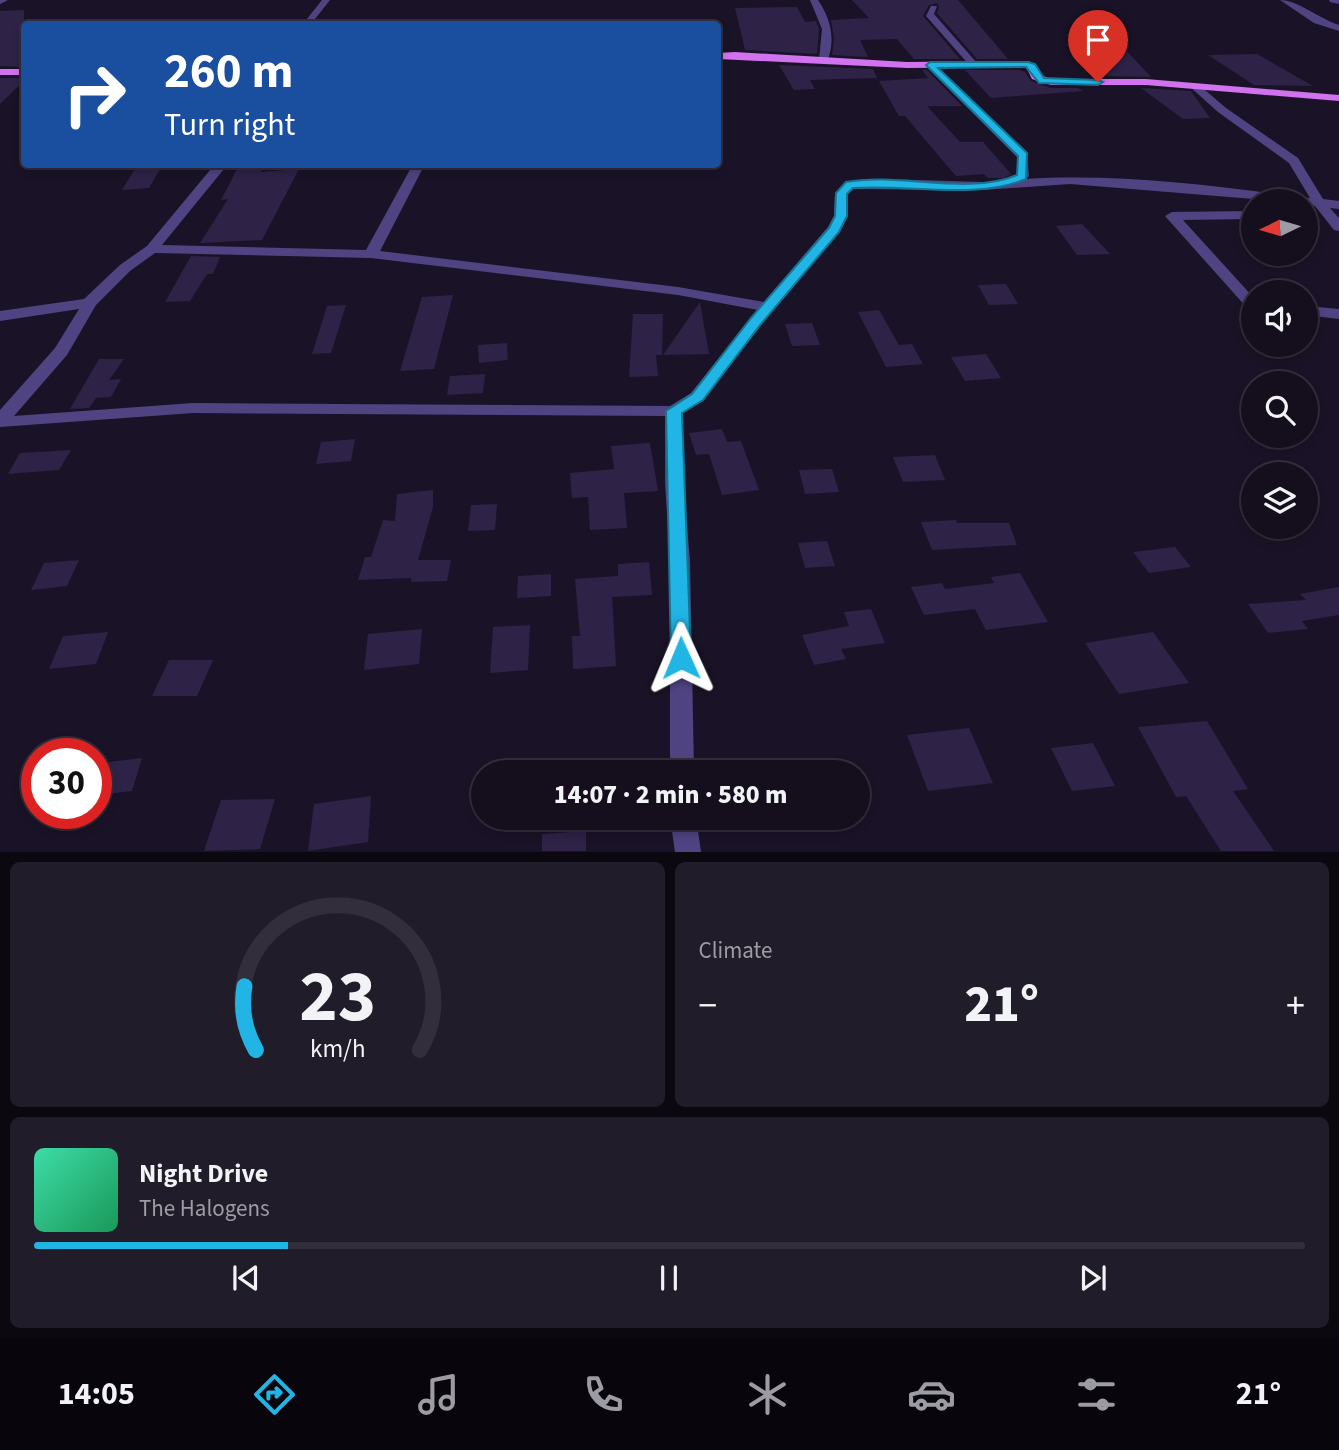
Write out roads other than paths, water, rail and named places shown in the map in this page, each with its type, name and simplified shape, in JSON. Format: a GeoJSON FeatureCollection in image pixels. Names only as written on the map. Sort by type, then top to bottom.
{"type":"FeatureCollection","features":[{"type":"Feature","properties":{"kind":"main road"},"geometry":{"type":"LineString","coordinates":[[721,56],[930,65],[1028,64],[1032,66],[1036,77],[1051,82],[1146,82],[1339,98]]}},
{"type":"Feature","properties":{"kind":"main road"},"geometry":{"type":"LineString","coordinates":[[0,72],[21,72]]}},
{"type":"Feature","properties":{"kind":"street"},"geometry":{"type":"LineString","coordinates":[[309,21],[326,0]]}},
{"type":"Feature","properties":{"kind":"street"},"geometry":{"type":"LineString","coordinates":[[814,0],[827,31],[828,46],[824,60]]}},
{"type":"Feature","properties":{"kind":"street"},"geometry":{"type":"LineString","coordinates":[[1284,0],[1317,22],[1339,27]]}},
{"type":"Feature","properties":{"kind":"street"},"geometry":{"type":"LineString","coordinates":[[1333,0],[1339,1]]}},
{"type":"Feature","properties":{"kind":"street"},"geometry":{"type":"LineString","coordinates":[[934,8],[929,14],[974,65]]}},
{"type":"Feature","properties":{"kind":"street"},"geometry":{"type":"LineString","coordinates":[[930,65],[1023,156],[1023,176],[1008,183]]}},
{"type":"Feature","properties":{"kind":"street"},"geometry":{"type":"LineString","coordinates":[[1194,86],[1222,110],[1294,161],[1311,189]]}},
{"type":"Feature","properties":{"kind":"street"},"geometry":{"type":"LineString","coordinates":[[0,421],[60,356],[89,303],[125,268],[152,249],[219,168]]}},
{"type":"Feature","properties":{"kind":"street"},"geometry":{"type":"LineString","coordinates":[[371,254],[417,168]]}},
{"type":"Feature","properties":{"kind":"street"},"geometry":{"type":"LineString","coordinates":[[0,421],[193,408],[674,411],[697,397],[834,229],[841,216],[841,193],[850,185],[883,183],[983,186],[1070,180],[1241,193]]}},
{"type":"Feature","properties":{"kind":"street"},"geometry":{"type":"LineString","coordinates":[[1318,201],[1333,209],[1339,227]]}},
{"type":"Feature","properties":{"kind":"street"},"geometry":{"type":"LineString","coordinates":[[1241,215],[1172,216],[1241,293]]}},
{"type":"Feature","properties":{"kind":"street"},"geometry":{"type":"LineString","coordinates":[[152,249],[371,254],[678,291],[768,307]]}},
{"type":"Feature","properties":{"kind":"street"},"geometry":{"type":"LineString","coordinates":[[0,317],[89,303]]}},
{"type":"Feature","properties":{"kind":"street"},"geometry":{"type":"LineString","coordinates":[[1318,312],[1339,314]]}},
{"type":"Feature","properties":{"kind":"street"},"geometry":{"type":"LineString","coordinates":[[674,411],[674,484],[680,559],[682,760]]}},
{"type":"Feature","properties":{"kind":"street"},"geometry":{"type":"LineString","coordinates":[[685,830],[688,852]]}}]}
